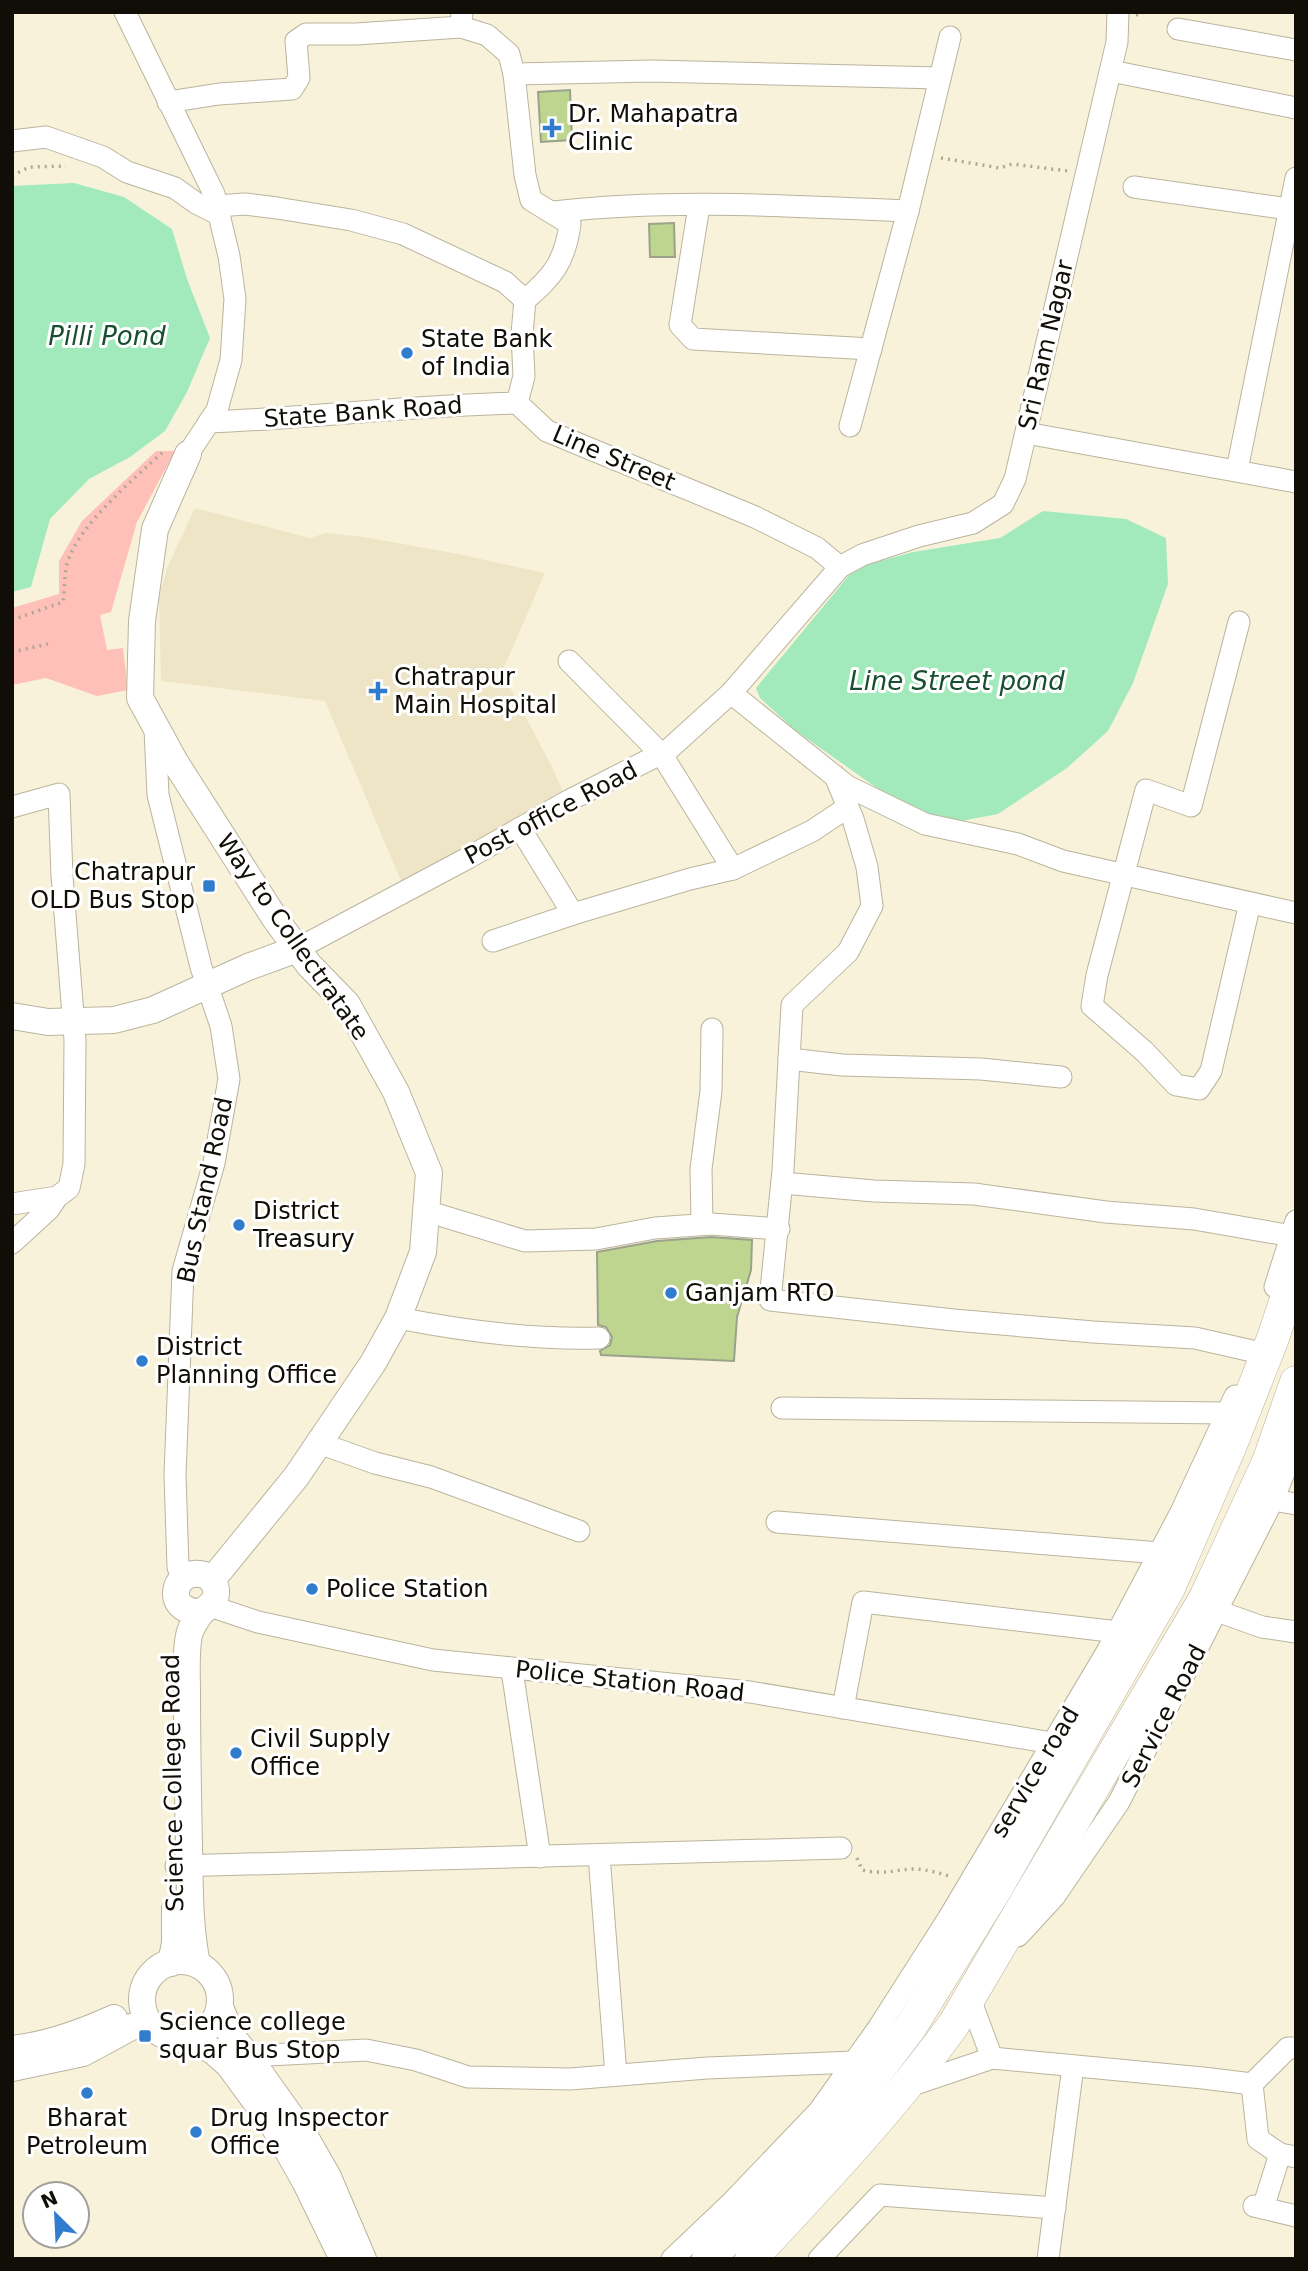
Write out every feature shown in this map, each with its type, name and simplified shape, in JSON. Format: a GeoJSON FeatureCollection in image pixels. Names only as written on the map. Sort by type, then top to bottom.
{"type":"FeatureCollection","features":[{"type":"Feature","properties":{"kind":"highway"},"geometry":{"type":"LineString","coordinates":[[708,2259],[819,2147],[910,2028],[996,1889],[1169,1588],[1231,1445],[1273,1339],[1296,1269]]}},
{"type":"Feature","properties":{"kind":"highway"},"geometry":{"type":"LineString","coordinates":[[751,2259],[845,2158],[940,2043],[970,1999],[1205,1598],[1269,1462],[1296,1382]]}},
{"type":"Feature","properties":{"kind":"main road","name":"Way to Collectratate"},"geometry":{"type":"LineString","coordinates":[[179,450],[155,529],[142,621],[140,698],[214,824],[297,949],[347,1004],[396,1092],[429,1173],[424,1252],[398,1318],[373,1363],[296,1477],[212,1580],[194,1573],[193,1600]]}},
{"type":"Feature","properties":{"kind":"main road","name":"Post office Road"},"geometry":{"type":"LineString","coordinates":[[12,1016],[48,1022],[114,1020],[153,1010],[297,949]]}},
{"type":"Feature","properties":{"kind":"main road","name":"Science College Road"},"geometry":{"type":"LineString","coordinates":[[184,1963],[175,1943],[182,1865],[187,1680],[193,1600]]}},
{"type":"Feature","properties":{"kind":"main road"},"geometry":{"type":"LineString","coordinates":[[12,2049],[54,2041],[85,2031],[126,2012],[142,1994],[152,1974],[184,1963],[208,1971],[216,1981],[220,1994],[216,2020],[208,2030],[188,2039]]}},
{"type":"Feature","properties":{"kind":"main road"},"geometry":{"type":"LineString","coordinates":[[142,1994],[144,2015],[150,2024],[167,2037],[188,2039],[213,2051],[229,2065],[275,2128],[324,2217],[343,2259]]}},
{"type":"Feature","properties":{"kind":"main road"},"geometry":{"type":"LineString","coordinates":[[220,2007],[232,2037],[304,2135],[322,2167],[363,2259]]}},
{"type":"Feature","properties":{"kind":"main road"},"geometry":{"type":"LineString","coordinates":[[12,2068],[83,2053],[131,2027],[150,2024]]}},
{"type":"Feature","properties":{"kind":"street"},"geometry":{"type":"LineString","coordinates":[[125,12],[217,205],[229,256],[235,299],[231,360],[217,410],[209,422],[179,450]]}},
{"type":"Feature","properties":{"kind":"street","name":"Sri Ram Nagar"},"geometry":{"type":"LineString","coordinates":[[840,567],[862,555],[919,536],[973,523],[1003,504],[1015,478],[1111,71],[1117,42],[1118,12]]}},
{"type":"Feature","properties":{"kind":"street"},"geometry":{"type":"LineString","coordinates":[[169,102],[219,94],[292,89],[299,78],[296,41],[306,34],[356,34],[462,20],[487,35],[509,54],[514,74],[525,175],[531,200],[570,224],[567,248],[552,275],[525,300],[522,334],[524,376],[517,402]]}},
{"type":"Feature","properties":{"kind":"street"},"geometry":{"type":"LineString","coordinates":[[1178,29],[1296,50]]}},
{"type":"Feature","properties":{"kind":"street"},"geometry":{"type":"LineString","coordinates":[[850,426],[908,211],[950,37]]}},
{"type":"Feature","properties":{"kind":"street"},"geometry":{"type":"LineString","coordinates":[[514,74],[652,71],[940,79]]}},
{"type":"Feature","properties":{"kind":"street"},"geometry":{"type":"LineString","coordinates":[[1111,71],[1296,108]]}},
{"type":"Feature","properties":{"kind":"street"},"geometry":{"type":"LineString","coordinates":[[12,141],[46,137],[103,157],[127,172],[175,188],[196,204],[245,204],[277,208],[351,220],[403,234],[505,282],[525,300]]}},
{"type":"Feature","properties":{"kind":"street"},"geometry":{"type":"LineString","coordinates":[[1237,470],[1296,178]]}},
{"type":"Feature","properties":{"kind":"street"},"geometry":{"type":"LineString","coordinates":[[1134,187],[1289,209]]}},
{"type":"Feature","properties":{"kind":"street"},"geometry":{"type":"LineString","coordinates":[[554,212],[594,208],[783,205],[908,211]]}},
{"type":"Feature","properties":{"kind":"street"},"geometry":{"type":"LineString","coordinates":[[699,206],[680,324],[693,339],[871,349]]}},
{"type":"Feature","properties":{"kind":"street","name":"State Bank Road"},"geometry":{"type":"LineString","coordinates":[[209,422],[517,402]]}},
{"type":"Feature","properties":{"kind":"street","name":"Line Street"},"geometry":{"type":"LineString","coordinates":[[517,402],[547,431],[755,517],[817,548],[840,567]]}},
{"type":"Feature","properties":{"kind":"street"},"geometry":{"type":"LineString","coordinates":[[1026,433],[1296,482]]}},
{"type":"Feature","properties":{"kind":"street","name":"Post office Road"},"geometry":{"type":"LineString","coordinates":[[297,949],[410,890],[570,800],[662,755],[731,693],[840,567]]}},
{"type":"Feature","properties":{"kind":"street"},"geometry":{"type":"LineString","coordinates":[[1239,622],[1191,806],[1146,790],[1097,975],[1092,1006],[1145,1052],[1176,1085],[1199,1088],[1211,1071],[1250,903]]}},
{"type":"Feature","properties":{"kind":"street"},"geometry":{"type":"LineString","coordinates":[[569,661],[662,755],[733,869]]}},
{"type":"Feature","properties":{"kind":"street"},"geometry":{"type":"LineString","coordinates":[[731,693],[847,786],[925,824],[1018,844],[1063,861],[1296,913]]}},
{"type":"Feature","properties":{"kind":"street","name":"Bus Stand Road"},"geometry":{"type":"LineString","coordinates":[[155,726],[158,795],[201,967],[221,1026],[229,1079],[214,1163],[183,1271],[175,1475],[178,1567],[193,1600]]}},
{"type":"Feature","properties":{"kind":"street"},"geometry":{"type":"LineString","coordinates":[[835,776],[867,867],[872,906],[848,951],[792,1005],[779,1229],[771,1300],[979,1322],[1195,1338],[1252,1352]]}},
{"type":"Feature","properties":{"kind":"street"},"geometry":{"type":"LineString","coordinates":[[12,807],[59,794],[62,876],[75,1040],[74,1164],[69,1188],[12,1243]]}},
{"type":"Feature","properties":{"kind":"street"},"geometry":{"type":"LineString","coordinates":[[493,941],[573,914],[733,869],[812,831],[848,807]]}},
{"type":"Feature","properties":{"kind":"street"},"geometry":{"type":"LineString","coordinates":[[520,828],[573,914]]}},
{"type":"Feature","properties":{"kind":"street"},"geometry":{"type":"LineString","coordinates":[[702,1224],[701,1169],[710,1091],[712,1029]]}},
{"type":"Feature","properties":{"kind":"street"},"geometry":{"type":"LineString","coordinates":[[789,1059],[842,1065],[981,1069],[1061,1077]]}},
{"type":"Feature","properties":{"kind":"street"},"geometry":{"type":"LineString","coordinates":[[782,1183],[874,1191],[974,1194],[1106,1212],[1294,1229]]}},
{"type":"Feature","properties":{"kind":"street"},"geometry":{"type":"LineString","coordinates":[[12,1204],[57,1197]]}},
{"type":"Feature","properties":{"kind":"street"},"geometry":{"type":"LineString","coordinates":[[426,1211],[525,1241],[597,1239],[655,1228],[702,1224],[779,1229]]}},
{"type":"Feature","properties":{"kind":"street","name":"service road"},"geometry":{"type":"LineString","coordinates":[[672,2259],[733,2202],[819,2111],[879,2027],[970,1882],[1118,1632],[1160,1553],[1227,1413],[1252,1352],[1294,1229]]}},
{"type":"Feature","properties":{"kind":"street"},"geometry":{"type":"LineString","coordinates":[[398,1318],[501,1335],[599,1338]]}},
{"type":"Feature","properties":{"kind":"street"},"geometry":{"type":"LineString","coordinates":[[782,1408],[1227,1413]]}},
{"type":"Feature","properties":{"kind":"street"},"geometry":{"type":"LineString","coordinates":[[319,1443],[375,1464],[431,1477],[579,1531]]}},
{"type":"Feature","properties":{"kind":"street","name":"Service Road"},"geometry":{"type":"LineString","coordinates":[[992,1963],[1054,1897],[1119,1802],[1273,1500],[1296,1443]]}},
{"type":"Feature","properties":{"kind":"street"},"geometry":{"type":"LineString","coordinates":[[1273,1500],[1296,1504]]}},
{"type":"Feature","properties":{"kind":"street"},"geometry":{"type":"LineString","coordinates":[[777,1522],[1160,1553]]}},
{"type":"Feature","properties":{"kind":"street","name":"Police Station Road"},"geometry":{"type":"LineString","coordinates":[[193,1600],[258,1622],[420,1657],[512,1670],[750,1692],[1052,1743]]}},
{"type":"Feature","properties":{"kind":"street"},"geometry":{"type":"LineString","coordinates":[[843,1708],[863,1602],[1118,1632]]}},
{"type":"Feature","properties":{"kind":"street"},"geometry":{"type":"LineString","coordinates":[[1217,1611],[1262,1627],[1296,1632]]}},
{"type":"Feature","properties":{"kind":"street"},"geometry":{"type":"LineString","coordinates":[[512,1670],[540,1857]]}},
{"type":"Feature","properties":{"kind":"street"},"geometry":{"type":"LineString","coordinates":[[182,1865],[841,1848]]}},
{"type":"Feature","properties":{"kind":"street"},"geometry":{"type":"LineString","coordinates":[[599,1855],[616,2075]]}},
{"type":"Feature","properties":{"kind":"street"},"geometry":{"type":"LineString","coordinates":[[970,1999],[992,2059]]}},
{"type":"Feature","properties":{"kind":"street"},"geometry":{"type":"LineString","coordinates":[[1252,2084],[1288,2048],[1296,2048]]}},
{"type":"Feature","properties":{"kind":"street"},"geometry":{"type":"LineString","coordinates":[[248,2056],[366,2050],[416,2060],[468,2077],[570,2079],[707,2068],[854,2062]]}},
{"type":"Feature","properties":{"kind":"street"},"geometry":{"type":"LineString","coordinates":[[904,2087],[992,2059],[1252,2084]]}},
{"type":"Feature","properties":{"kind":"street"},"geometry":{"type":"LineString","coordinates":[[1048,2259],[1073,2066]]}},
{"type":"Feature","properties":{"kind":"street"},"geometry":{"type":"LineString","coordinates":[[1252,2084],[1258,2138],[1288,2156],[1259,2207],[1296,2216]]}},
{"type":"Feature","properties":{"kind":"street"},"geometry":{"type":"LineString","coordinates":[[819,2259],[880,2195],[1055,2208]]}},
{"type":"Feature","properties":{"kind":"path"},"geometry":{"type":"LineString","coordinates":[[922,154],[1000,168],[1013,164],[1087,173]]}},
{"type":"Feature","properties":{"kind":"path"},"geometry":{"type":"LineString","coordinates":[[12,176],[29,167],[64,165],[75,168]]}},
{"type":"Feature","properties":{"kind":"path"},"geometry":{"type":"LineString","coordinates":[[12,620],[64,602],[67,564],[78,538],[120,493],[179,450]]}},
{"type":"Feature","properties":{"kind":"path"},"geometry":{"type":"LineString","coordinates":[[12,652],[48,644]]}},
{"type":"Feature","properties":{"kind":"path"},"geometry":{"type":"LineString","coordinates":[[841,1848],[855,1854],[862,1870],[880,1874],[912,1869],[932,1871],[970,1882]]}},
{"type":"Feature","properties":{"kind":"shaded area"},"geometry":{"type":"Polygon","coordinates":[[[156,451],[175,451],[137,522],[111,612],[100,615],[107,650],[123,648],[128,690],[97,696],[46,678],[12,685],[12,608],[59,594],[59,561],[82,521],[156,451]]]}},
{"type":"Feature","properties":{"kind":"shaded area","name":"Chatrapur Main Hospital"},"geometry":{"type":"Polygon","coordinates":[[[195,508],[310,538],[326,533],[364,537],[545,573],[502,672],[566,798],[402,883],[325,701],[161,681],[159,597],[167,568],[195,508]]]}},
{"type":"Feature","properties":{"kind":"water","name":"Pilli Pond"},"geometry":{"type":"Polygon","coordinates":[[[74,183],[124,197],[172,229],[187,279],[210,338],[187,392],[165,431],[130,457],[89,479],[50,519],[31,587],[12,592],[12,186],[74,183]]]}},
{"type":"Feature","properties":{"kind":"water","name":"Line Street pond"},"geometry":{"type":"Polygon","coordinates":[[[1043,511],[1126,519],[1166,538],[1168,584],[1133,683],[1108,731],[1067,768],[998,814],[961,821],[905,808],[795,730],[760,698],[756,688],[855,568],[913,552],[1000,538],[1043,511]]]}},
{"type":"Feature","properties":{"kind":"building"},"geometry":{"type":"Polygon","coordinates":[[[570,90],[572,140],[541,142],[538,92],[570,90]]]}},
{"type":"Feature","properties":{"kind":"building"},"geometry":{"type":"Polygon","coordinates":[[[674,223],[675,257],[650,257],[649,224],[674,223]]]}},
{"type":"Feature","properties":{"kind":"building","name":"Ganjam RTO"},"geometry":{"type":"Polygon","coordinates":[[[711,1237],[752,1240],[751,1270],[737,1317],[734,1361],[601,1355],[600,1351],[610,1345],[612,1337],[606,1327],[598,1325],[597,1252],[657,1241],[711,1237]]]}},
{"type":"Feature","properties":{"kind":"place","name":"Dr. Mahapatra Clinic"},"geometry":{"type":"Point","coordinates":[552,128]}},
{"type":"Feature","properties":{"kind":"place","name":"State Bank of India"},"geometry":{"type":"Point","coordinates":[407,353]}},
{"type":"Feature","properties":{"kind":"place","name":"Chatrapur Main Hospital"},"geometry":{"type":"Point","coordinates":[378,691]}},
{"type":"Feature","properties":{"kind":"place","name":"Chatrapur OLD Bus Stop"},"geometry":{"type":"Point","coordinates":[209,886]}},
{"type":"Feature","properties":{"kind":"place","name":"District Treasury"},"geometry":{"type":"Point","coordinates":[239,1225]}},
{"type":"Feature","properties":{"kind":"place","name":"Ganjam RTO"},"geometry":{"type":"Point","coordinates":[671,1293]}},
{"type":"Feature","properties":{"kind":"place","name":"District Planning Office"},"geometry":{"type":"Point","coordinates":[142,1361]}},
{"type":"Feature","properties":{"kind":"place","name":"Police Station"},"geometry":{"type":"Point","coordinates":[312,1589]}},
{"type":"Feature","properties":{"kind":"place","name":"Civil Supply Office"},"geometry":{"type":"Point","coordinates":[236,1753]}},
{"type":"Feature","properties":{"kind":"place","name":"Science college squar Bus Stop"},"geometry":{"type":"Point","coordinates":[145,2036]}},
{"type":"Feature","properties":{"kind":"place","name":"Bharat Petroleum"},"geometry":{"type":"Point","coordinates":[87,2093]}},
{"type":"Feature","properties":{"kind":"place","name":"Drug Inspector Office"},"geometry":{"type":"Point","coordinates":[196,2132]}}]}
